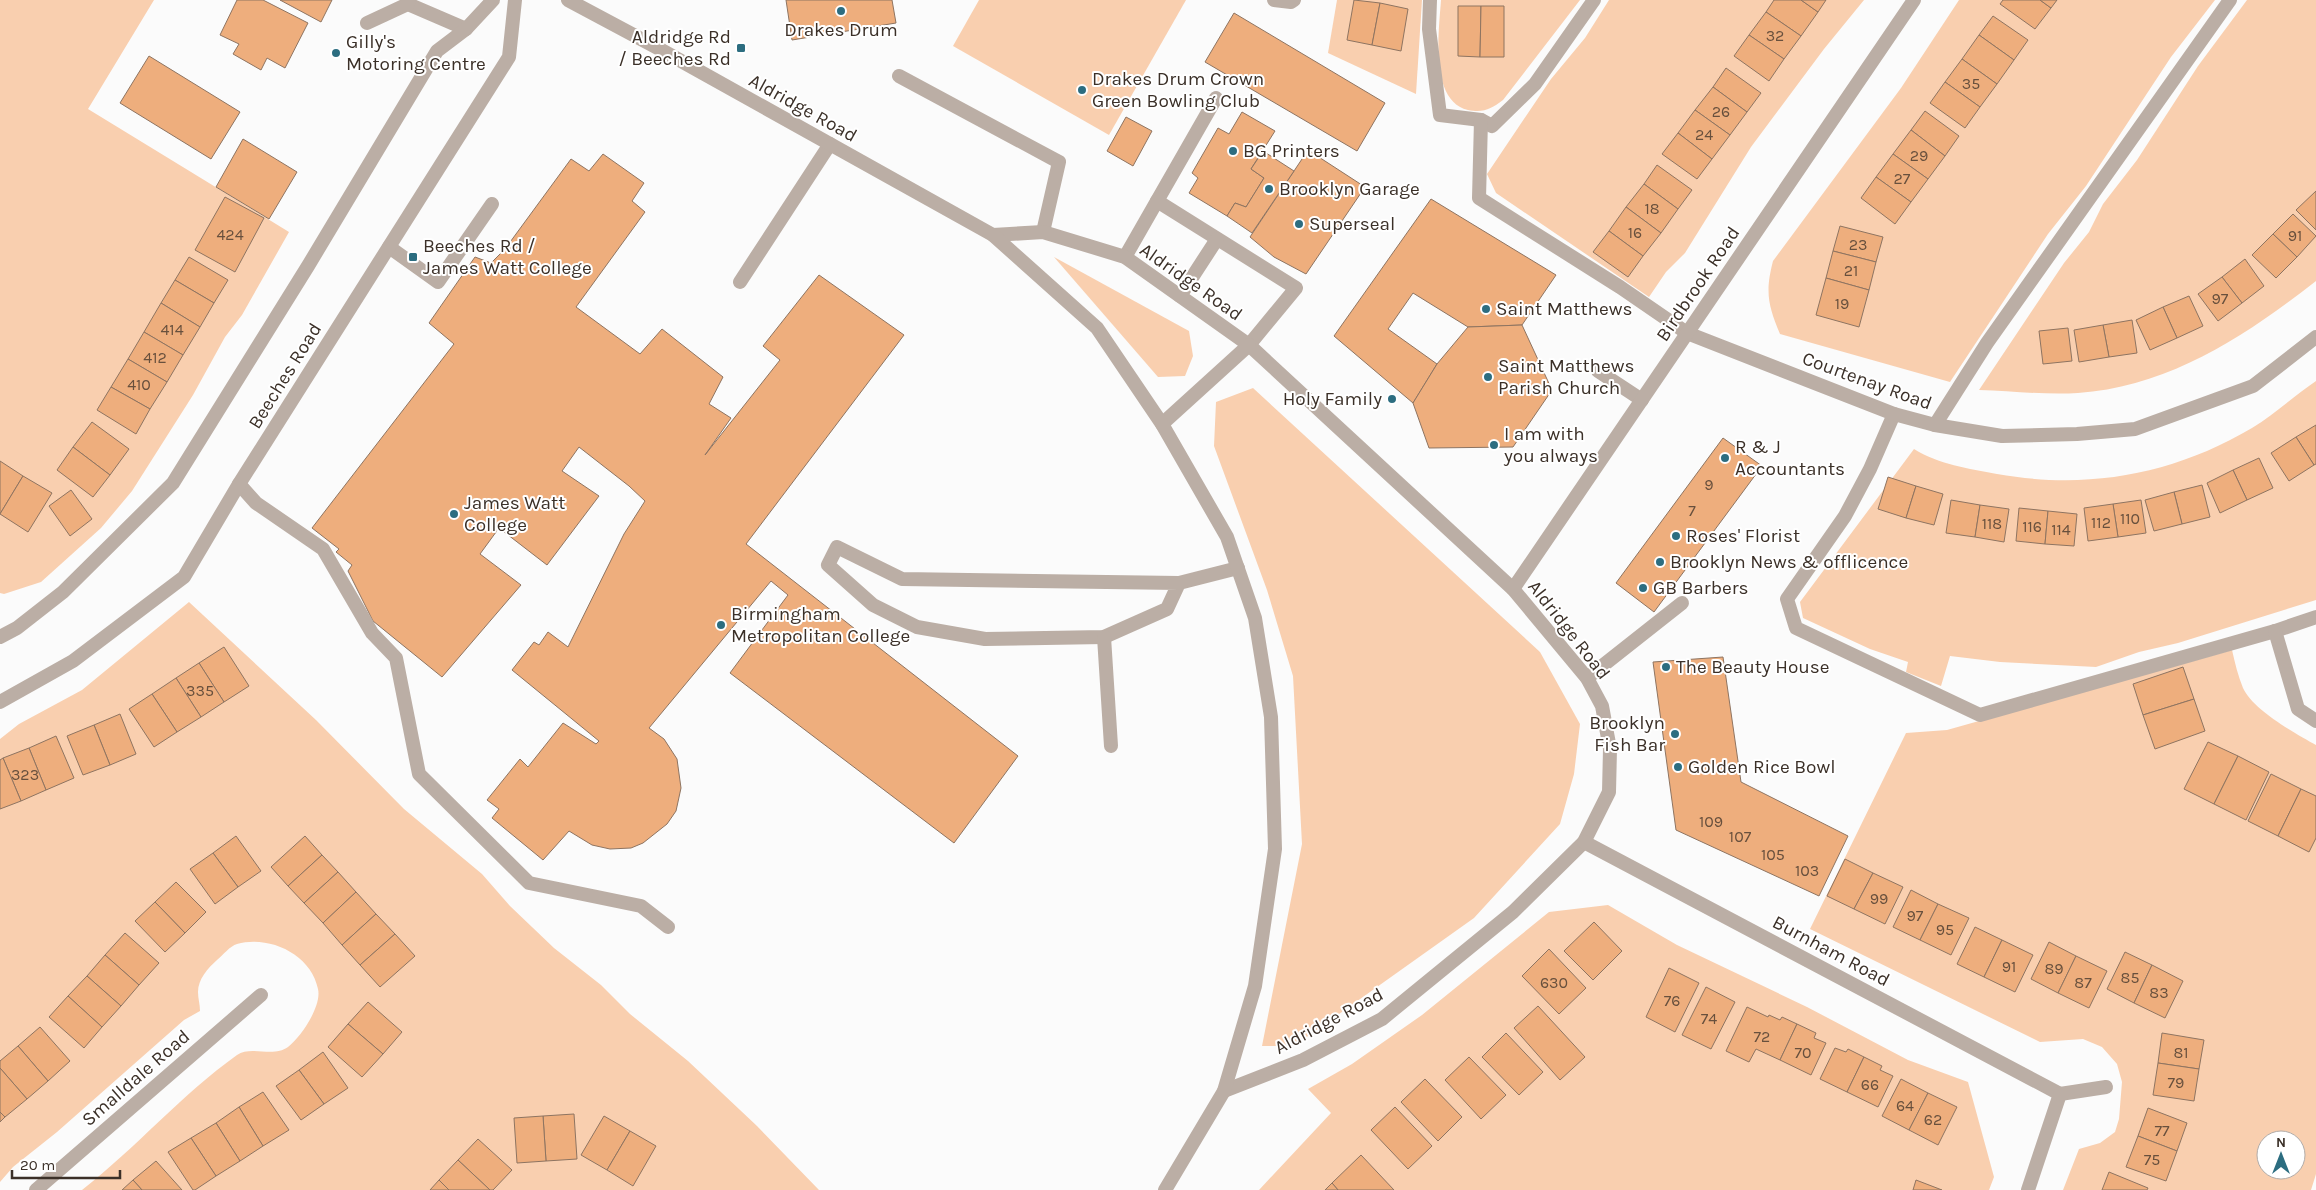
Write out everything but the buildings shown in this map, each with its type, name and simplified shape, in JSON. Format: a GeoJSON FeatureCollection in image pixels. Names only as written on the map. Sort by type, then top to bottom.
{"type":"FeatureCollection","features":[{"type":"Feature","properties":{"kind":"street","name":"Beeches Road"},"geometry":{"type":"LineString","coordinates":[[0,637],[17,628],[63,592],[173,482],[308,266],[437,51],[466,29],[493,0]]}},
{"type":"Feature","properties":{"kind":"street","name":"Beeches Road"},"geometry":{"type":"LineString","coordinates":[[0,702],[73,661],[184,577],[239,484],[508,57],[515,0]]}},
{"type":"Feature","properties":{"kind":"street","name":"Aldridge Road"},"geometry":{"type":"LineString","coordinates":[[568,0],[993,235],[1097,328],[1162,424],[1227,537],[1255,618],[1271,717],[1275,849],[1255,986],[1224,1091],[1165,1190]]}},
{"type":"Feature","properties":{"kind":"street"},"geometry":{"type":"LineString","coordinates":[[1274,0],[1291,2],[1294,0]]}},
{"type":"Feature","properties":{"kind":"street"},"geometry":{"type":"LineString","coordinates":[[1430,0],[1429,29],[1440,115],[1481,120],[1492,126],[1535,84],[1594,0]]}},
{"type":"Feature","properties":{"kind":"street","name":"Birdbrook Road"},"geometry":{"type":"LineString","coordinates":[[1513,588],[1914,0]]}},
{"type":"Feature","properties":{"kind":"street"},"geometry":{"type":"LineString","coordinates":[[1935,425],[1987,343],[2230,0]]}},
{"type":"Feature","properties":{"kind":"street"},"geometry":{"type":"LineString","coordinates":[[367,23],[408,2],[466,29]]}},
{"type":"Feature","properties":{"kind":"street"},"geometry":{"type":"LineString","coordinates":[[899,76],[1059,162],[1043,232]]}},
{"type":"Feature","properties":{"kind":"street"},"geometry":{"type":"LineString","coordinates":[[1125,258],[1216,98]]}},
{"type":"Feature","properties":{"kind":"street","name":"Courtenay Road"},"geometry":{"type":"LineString","coordinates":[[1481,120],[1479,198],[1620,287],[1687,333],[1894,414],[1935,425],[2002,436],[2077,434],[2135,429],[2253,386],[2316,337]]}},
{"type":"Feature","properties":{"kind":"street"},"geometry":{"type":"LineString","coordinates":[[740,282],[830,144]]}},
{"type":"Feature","properties":{"kind":"street"},"geometry":{"type":"LineString","coordinates":[[1157,202],[1296,288],[1249,345]]}},
{"type":"Feature","properties":{"kind":"street"},"geometry":{"type":"LineString","coordinates":[[389,247],[438,282],[492,204]]}},
{"type":"Feature","properties":{"kind":"street","name":"Aldridge Road"},"geometry":{"type":"LineString","coordinates":[[993,235],[1043,232],[1125,258],[1249,345],[1513,588],[1586,678],[1602,706],[1610,749],[1609,792],[1584,842],[1513,912],[1382,1019],[1303,1060],[1224,1091]]}},
{"type":"Feature","properties":{"kind":"street"},"geometry":{"type":"LineString","coordinates":[[1180,296],[1217,239]]}},
{"type":"Feature","properties":{"kind":"street","name":"Aldridge Road"},"geometry":{"type":"LineString","coordinates":[[1162,424],[1249,345]]}},
{"type":"Feature","properties":{"kind":"street"},"geometry":{"type":"LineString","coordinates":[[1598,371],[1642,400]]}},
{"type":"Feature","properties":{"kind":"street"},"geometry":{"type":"LineString","coordinates":[[1894,414],[1870,469],[1845,516],[1787,599],[1796,628],[1980,715],[2275,631],[2316,617]]}},
{"type":"Feature","properties":{"kind":"street"},"geometry":{"type":"LineString","coordinates":[[239,484],[256,503],[323,549],[372,633],[396,658],[419,774],[529,883],[641,906],[668,927]]}},
{"type":"Feature","properties":{"kind":"street"},"geometry":{"type":"LineString","coordinates":[[1179,583],[1167,609],[1104,637],[984,638],[917,627],[873,605],[828,565],[838,548],[902,579],[1179,583],[1238,568]]}},
{"type":"Feature","properties":{"kind":"street"},"geometry":{"type":"LineString","coordinates":[[1586,678],[1682,603]]}},
{"type":"Feature","properties":{"kind":"street"},"geometry":{"type":"LineString","coordinates":[[2275,631],[2298,709],[2316,721]]}},
{"type":"Feature","properties":{"kind":"street"},"geometry":{"type":"LineString","coordinates":[[1104,637],[1111,746]]}},
{"type":"Feature","properties":{"kind":"street","name":"Burnham Road"},"geometry":{"type":"LineString","coordinates":[[1584,842],[2060,1094]]}},
{"type":"Feature","properties":{"kind":"street","name":"Smalldale Road"},"geometry":{"type":"LineString","coordinates":[[36,1190],[261,995]]}},
{"type":"Feature","properties":{"kind":"street"},"geometry":{"type":"LineString","coordinates":[[2028,1190],[2060,1094],[2106,1087]]}},
{"type":"Feature","properties":{"kind":"shaded area"},"geometry":{"type":"Polygon","coordinates":[[[0,0],[154,0],[88,109],[289,232],[242,315],[225,337],[193,395],[132,491],[101,528],[41,582],[4,594],[0,593],[0,0]]]}},
{"type":"Feature","properties":{"kind":"shaded area","name":"Drakes Drum Crown Green Bowling Club"},"geometry":{"type":"Polygon","coordinates":[[[979,0],[1186,0],[1109,135],[953,46],[979,0]]]}},
{"type":"Feature","properties":{"kind":"shaded area"},"geometry":{"type":"Polygon","coordinates":[[[1337,0],[1422,0],[1416,94],[1328,53],[1337,0]]]}},
{"type":"Feature","properties":{"kind":"shaded area"},"geometry":{"type":"Polygon","coordinates":[[[1441,0],[1580,0],[1503,100],[1491,108],[1479,111],[1468,110],[1456,104],[1447,93],[1442,79],[1438,46],[1441,0]]]}},
{"type":"Feature","properties":{"kind":"shaded area"},"geometry":{"type":"Polygon","coordinates":[[[1609,0],[1864,0],[1824,49],[1751,147],[1685,253],[1666,272],[1649,297],[1496,193],[1487,174],[1551,79],[1585,38],[1609,0]]]}},
{"type":"Feature","properties":{"kind":"shaded area"},"geometry":{"type":"Polygon","coordinates":[[[1959,0],[2215,0],[2171,57],[2086,186],[2048,234],[1950,382],[1780,334],[1770,306],[1769,281],[1773,261],[1901,88],[1959,0]]]}},
{"type":"Feature","properties":{"kind":"shaded area"},"geometry":{"type":"Polygon","coordinates":[[[2247,0],[2316,0],[2316,281],[2234,339],[2175,369],[2144,381],[2112,389],[2078,393],[1979,390],[2064,263],[2089,232],[2103,204],[2137,160],[2198,66],[2247,0]]]}},
{"type":"Feature","properties":{"kind":"shaded area"},"geometry":{"type":"Polygon","coordinates":[[[1054,257],[1189,331],[1193,356],[1185,376],[1158,377],[1054,257]]]}},
{"type":"Feature","properties":{"kind":"shaded area"},"geometry":{"type":"Polygon","coordinates":[[[2316,381],[2316,600],[2178,643],[2139,652],[2096,667],[2000,662],[1950,656],[1941,686],[1906,672],[1908,662],[1870,649],[1803,618],[1800,602],[1914,449],[1933,459],[1954,465],[2031,479],[2097,479],[2129,475],[2191,457],[2222,444],[2260,423],[2316,381]]]}},
{"type":"Feature","properties":{"kind":"shaded area"},"geometry":{"type":"Polygon","coordinates":[[[1253,388],[1540,652],[1580,724],[1574,774],[1560,824],[1474,918],[1294,1046],[1262,1046],[1302,844],[1293,676],[1267,590],[1214,446],[1216,402],[1253,388]]]}},
{"type":"Feature","properties":{"kind":"shaded area"},"geometry":{"type":"Polygon","coordinates":[[[189,602],[316,720],[404,809],[482,874],[510,906],[554,948],[601,985],[630,1014],[688,1061],[757,1126],[819,1190],[82,1190],[197,1087],[237,1055],[249,1051],[269,1052],[282,1050],[288,1047],[304,1029],[317,1004],[318,989],[314,977],[298,957],[275,945],[262,942],[237,944],[214,963],[204,974],[198,987],[200,1011],[184,1020],[57,1132],[13,1167],[0,1182],[0,739],[19,724],[82,690],[189,602]]]}},
{"type":"Feature","properties":{"kind":"shaded area"},"geometry":{"type":"Polygon","coordinates":[[[2232,650],[2241,683],[2248,697],[2276,721],[2316,745],[2316,1174],[2311,1190],[2063,1190],[2079,1149],[2100,1143],[2115,1132],[2119,1119],[2122,1082],[2117,1064],[2102,1047],[2083,1039],[2040,1042],[1810,929],[1906,733],[1947,730],[2232,650]]]}},
{"type":"Feature","properties":{"kind":"shaded area"},"geometry":{"type":"Polygon","coordinates":[[[1608,905],[1677,945],[1807,1007],[1908,1060],[1968,1082],[1994,1177],[1989,1190],[1259,1190],[1331,1113],[1308,1089],[1352,1064],[1422,1015],[1549,912],[1608,905]]]}},
{"type":"Feature","properties":{"kind":"place","name":"Drakes Drum"},"geometry":{"type":"Point","coordinates":[841,11]}},
{"type":"Feature","properties":{"kind":"place","name":"Aldridge Rd / Beeches Rd"},"geometry":{"type":"Point","coordinates":[741,48]}},
{"type":"Feature","properties":{"kind":"place","name":"Gilly's Motoring Centre"},"geometry":{"type":"Point","coordinates":[336,53]}},
{"type":"Feature","properties":{"kind":"place","name":"Drakes Drum Crown Green Bowling Club"},"geometry":{"type":"Point","coordinates":[1082,90]}},
{"type":"Feature","properties":{"kind":"place","name":"BG Printers"},"geometry":{"type":"Point","coordinates":[1233,151]}},
{"type":"Feature","properties":{"kind":"place","name":"Brooklyn Garage"},"geometry":{"type":"Point","coordinates":[1269,189]}},
{"type":"Feature","properties":{"kind":"place","name":"Superseal"},"geometry":{"type":"Point","coordinates":[1299,224]}},
{"type":"Feature","properties":{"kind":"place","name":"Beeches Rd / James Watt College"},"geometry":{"type":"Point","coordinates":[413,257]}},
{"type":"Feature","properties":{"kind":"place","name":"Saint Matthews"},"geometry":{"type":"Point","coordinates":[1486,309]}},
{"type":"Feature","properties":{"kind":"place","name":"Saint Matthews Parish Church"},"geometry":{"type":"Point","coordinates":[1488,377]}},
{"type":"Feature","properties":{"kind":"place","name":"Holy Family"},"geometry":{"type":"Point","coordinates":[1392,399]}},
{"type":"Feature","properties":{"kind":"place","name":"I am with you always"},"geometry":{"type":"Point","coordinates":[1494,445]}},
{"type":"Feature","properties":{"kind":"place","name":"R & J Accountants"},"geometry":{"type":"Point","coordinates":[1725,458]}},
{"type":"Feature","properties":{"kind":"place","name":"James Watt College"},"geometry":{"type":"Point","coordinates":[454,514]}},
{"type":"Feature","properties":{"kind":"place","name":"Roses' Florist"},"geometry":{"type":"Point","coordinates":[1676,536]}},
{"type":"Feature","properties":{"kind":"place","name":"Brooklyn News & offlicence"},"geometry":{"type":"Point","coordinates":[1660,562]}},
{"type":"Feature","properties":{"kind":"place","name":"GB Barbers"},"geometry":{"type":"Point","coordinates":[1643,588]}},
{"type":"Feature","properties":{"kind":"place","name":"Birmingham Metropolitan College"},"geometry":{"type":"Point","coordinates":[721,625]}},
{"type":"Feature","properties":{"kind":"place","name":"The Beauty House"},"geometry":{"type":"Point","coordinates":[1666,667]}},
{"type":"Feature","properties":{"kind":"place","name":"Brooklyn Fish Bar"},"geometry":{"type":"Point","coordinates":[1675,734]}},
{"type":"Feature","properties":{"kind":"place","name":"Golden Rice Bowl"},"geometry":{"type":"Point","coordinates":[1678,767]}}]}
